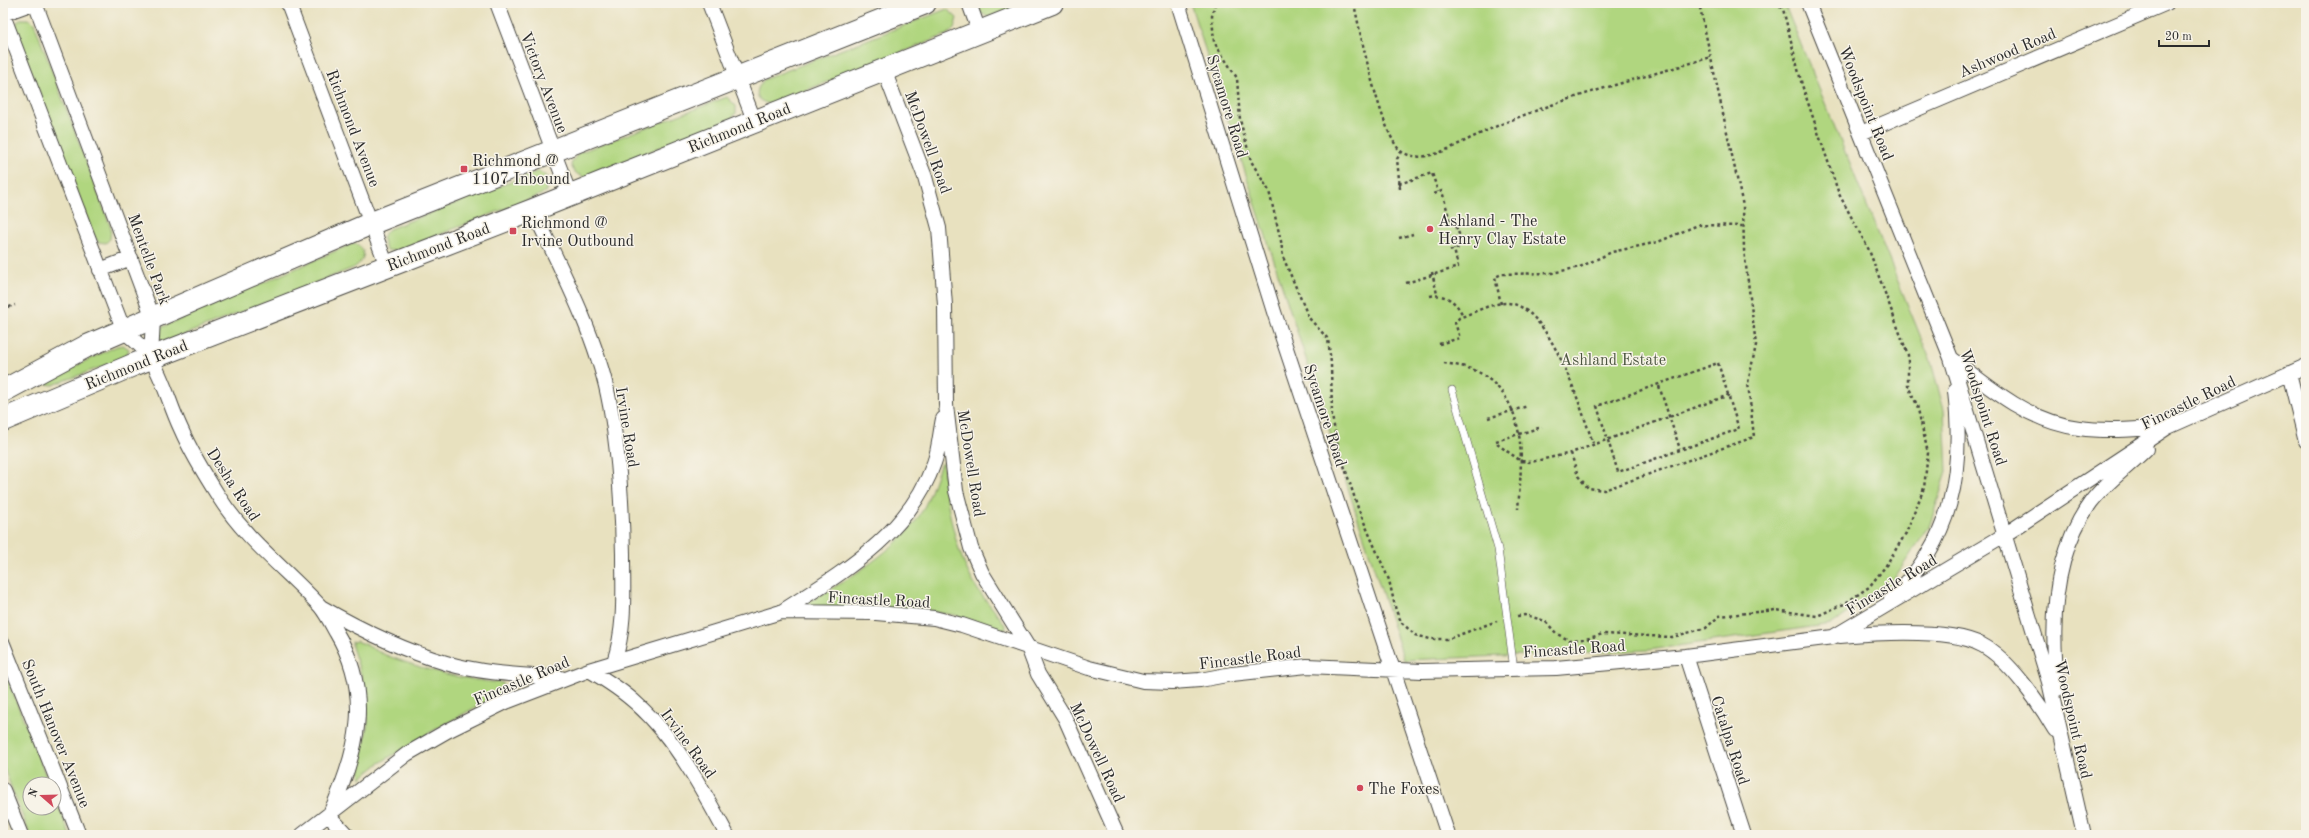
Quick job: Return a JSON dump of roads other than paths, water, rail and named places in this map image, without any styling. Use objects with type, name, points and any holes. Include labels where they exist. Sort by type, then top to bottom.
[{"type":"main road","name":"Richmond Road","points":[[3,391],[85,347],[372,223],[925,3]]},
{"type":"main road","name":"Richmond Road","points":[[3,420],[151,358],[533,210],[754,120],[1052,3]]},
{"type":"street","points":[[34,3],[3,14],[124,331],[151,358]]},
{"type":"street","name":"Mentelle Park","points":[[34,3],[153,318],[151,358]]},
{"type":"street","name":"Richmond Avenue","points":[[288,3],[387,266]]},
{"type":"street","name":"Victory Avenue","points":[[497,3],[570,195]]},
{"type":"street","points":[[709,3],[754,120]]},
{"type":"street","points":[[969,3],[979,31]]},
{"type":"street","name":"Sycamore Road","points":[[1178,3],[1274,312],[1448,835]]},
{"type":"street","name":"Woodspoint Road","points":[[1808,3],[1951,358],[2006,534],[2049,682],[2084,835]]},
{"type":"street","name":"Ashwood Road","points":[[1861,133],[2166,3]]},
{"type":"street","name":"McDowell Road","points":[[884,70],[925,177],[939,228],[945,305],[946,405],[956,491],[970,548],[982,573],[1028,647],[1038,674],[1065,718],[1083,754],[1117,835]]},
{"type":"street","name":"Irvine Road","points":[[533,210],[575,300],[608,394],[617,452],[622,527],[624,619],[621,642],[614,662]]},
{"type":"street","points":[[100,270],[131,258]]},
{"type":"street","name":"Desha Road","points":[[151,358],[181,429],[202,470],[220,499],[246,534],[321,607],[346,648],[357,691],[358,718],[354,747],[346,776],[329,816]]},
{"type":"street","points":[[1951,358],[2010,401],[2051,422],[2078,428],[2103,430],[2168,427]]},
{"type":"street","points":[[1877,612],[1898,592],[1929,553],[1951,500],[1957,475],[1959,442],[1951,358]]},
{"type":"street","name":"Fincastle Road","points":[[781,612],[876,613],[934,618],[962,625],[1090,668],[1143,681],[1200,680],[1232,674],[1307,666],[1393,670],[1514,670],[1686,656],[1834,637],[2006,534],[2168,427],[2306,366]]},
{"type":"street","points":[[2289,373],[2306,441]]},
{"type":"street","name":"Fincastle Road","points":[[302,835],[329,816],[408,754],[447,731],[506,702],[565,678],[781,612],[858,561],[884,539],[907,514],[924,488],[935,462],[946,405]]},
{"type":"street","points":[[2062,742],[2054,634],[2058,576],[2067,549],[2077,524],[2092,501],[2168,427]]},
{"type":"street","name":"Desha Road","points":[[321,607],[389,643],[447,664],[504,673],[565,678]]},
{"type":"street","points":[[1834,637],[1902,633],[1950,636],[1984,646],[2006,665],[2042,707],[2062,742]]},
{"type":"street","name":"South Hanover Avenue","points":[[3,644],[79,835]]},
{"type":"street","name":"Catalpa Road","points":[[1686,656],[1744,835]]},
{"type":"street","name":"Irvine Road","points":[[590,670],[617,687],[638,704],[658,727],[688,767],[727,835]]},
{"type":"street","points":[[3,790],[21,835]]},
{"type":"street","points":[[329,816],[347,835]]},
{"type":"lane","points":[[1452,390],[1498,549],[1514,670]]},
{"type":"place","name":"Richmond @ 1107 Inbound","points":[[464,169]]},
{"type":"place","name":"Ashland - The Henry Clay Estate","points":[[1430,229]]},
{"type":"place","name":"Richmond @ Irvine Outbound","points":[[513,231]]},
{"type":"place","name":"The Foxes","points":[[1360,788]]},
{"type":"park label","name":"Ashland Estate","points":[[1613,359]]}]
